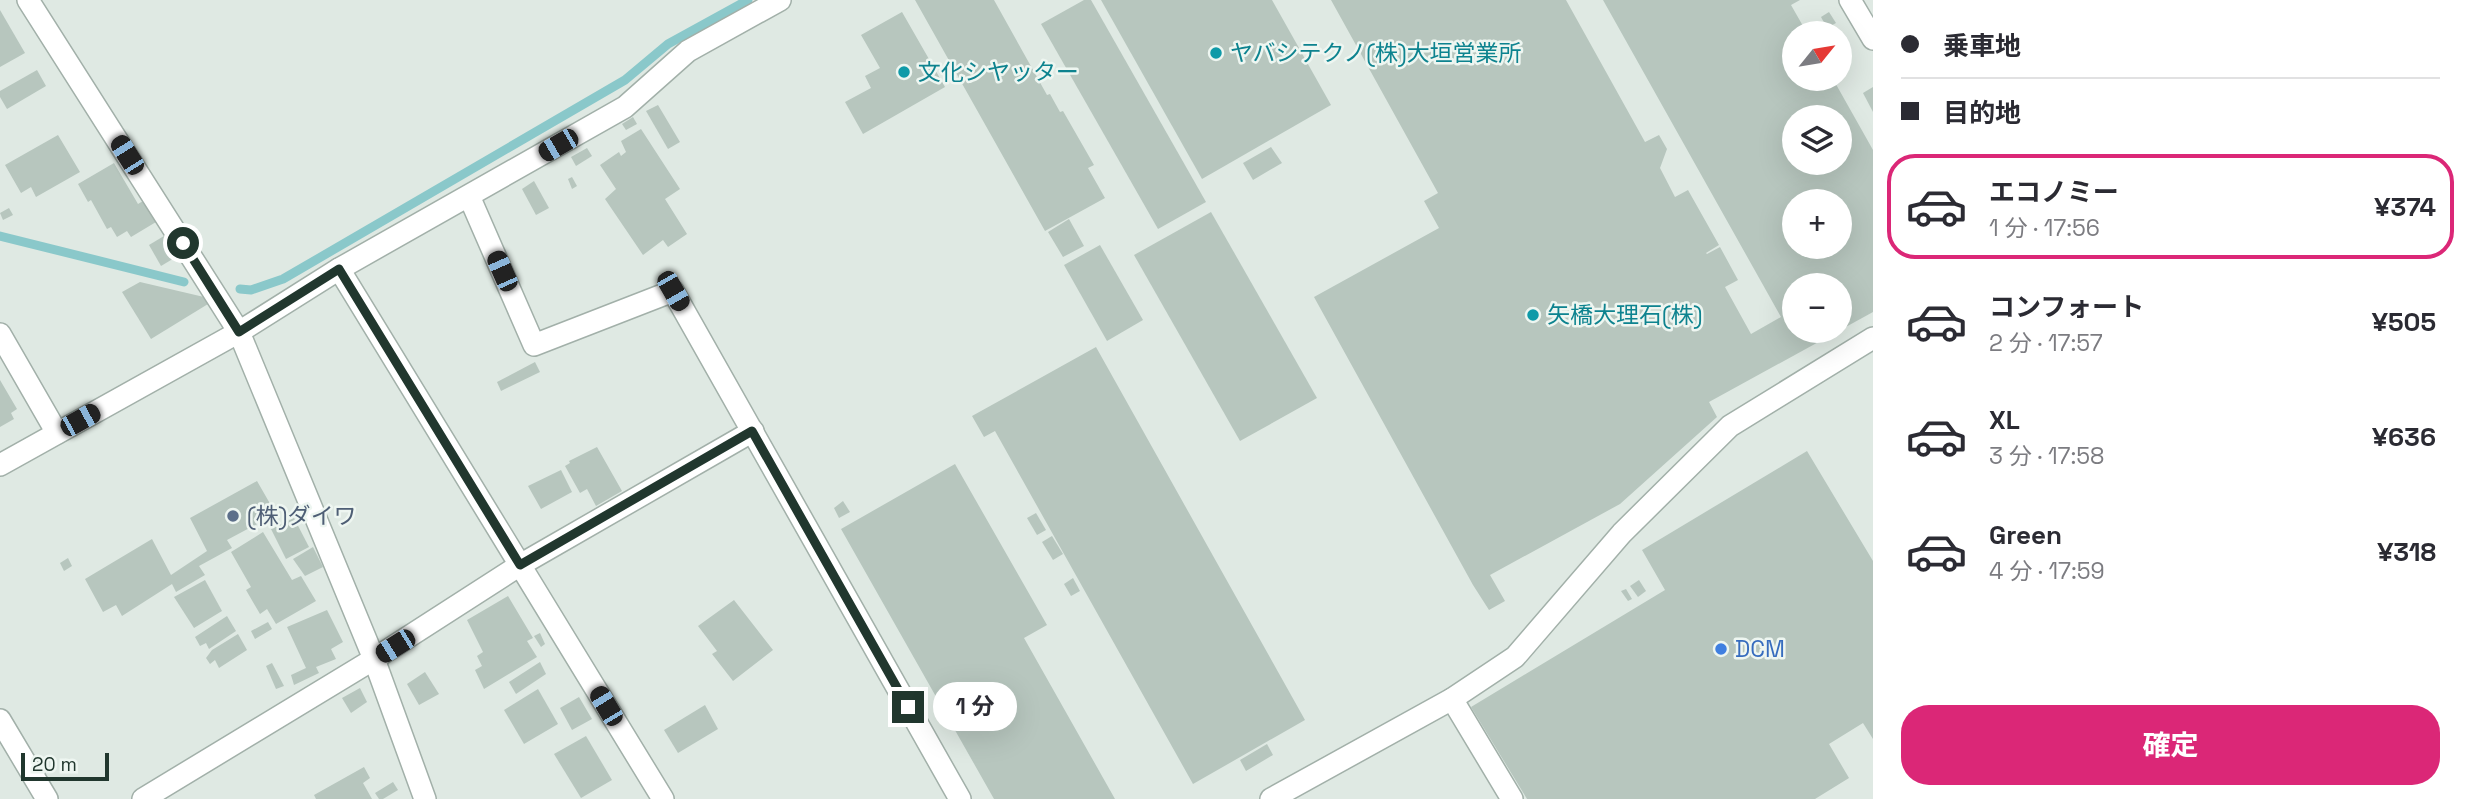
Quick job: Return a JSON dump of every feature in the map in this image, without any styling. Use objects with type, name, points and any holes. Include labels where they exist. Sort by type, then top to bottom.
[{"type":"street","points":[[28,0],[239,332],[374,659],[425,799]]},
{"type":"street","points":[[0,465],[239,332],[339,269],[625,107],[688,51],[780,0]]},
{"type":"street","points":[[1850,0],[1873,39]]},
{"type":"street","points":[[469,196],[534,345],[673,291],[960,799]]},
{"type":"street","points":[[339,269],[663,799]]},
{"type":"street","points":[[0,334],[57,433]]},
{"type":"street","points":[[1271,799],[1452,699],[1516,657],[1622,533],[1730,426],[1873,338]]},
{"type":"street","points":[[143,799],[374,659],[520,565],[752,431]]},
{"type":"street","points":[[1452,699],[1512,799]]},
{"type":"street","points":[[0,720],[47,799]]},
{"type":"building","points":[[915,0],[994,0],[1047,95],[1050,94],[1060,112],[1063,111],[1094,165],[1088,168],[1105,198],[1045,231]]},
{"type":"building","points":[[1084,0],[1091,0],[1206,202],[1158,229],[1041,24]]},
{"type":"building","name":"ヤバシテクノ(株)大垣営業所","points":[[1101,0],[1272,0],[1331,105],[1202,179]]},
{"type":"building","name":"矢橋大理石(株)","points":[[1331,0],[1566,0],[1645,142],[1659,135],[1667,149],[1660,168],[1675,197],[1688,190],[1719,245],[1706,253],[1720,247],[1738,280],[1725,287],[1751,334],[1781,317],[1603,0],[1800,0],[1791,5],[1800,21],[1782,21],[1782,91],[1840,91],[1848,105],[1782,105],[1782,175],[1852,175],[1852,113],[1873,150],[1873,312],[1852,324],[1852,273],[1782,273],[1782,343],[1816,343],[1709,402],[1717,417],[1620,504],[1490,575],[1505,601],[1489,610],[1314,297],[1439,228],[1424,201],[1438,193]]},
{"type":"building","points":[[0,10],[25,53],[0,67]]},
{"type":"building","name":"文化シヤッター","points":[[902,12],[945,87],[863,134],[845,102],[871,88],[865,76],[880,68],[861,35]]},
{"type":"building","points":[[1829,12],[1835,21],[1823,21],[1821,17]]},
{"type":"building","points":[[37,70],[46,86],[7,109],[0,97],[0,91]]},
{"type":"building","points":[[1873,87],[1873,112],[1863,93]]},
{"type":"building","points":[[658,105],[680,142],[668,149],[646,111]]},
{"type":"building","points":[[633,117],[637,124],[626,130],[622,124]]},
{"type":"building","points":[[641,129],[680,189],[665,199],[687,234],[668,247],[663,240],[643,255],[605,199],[616,189],[600,165],[619,152],[621,156],[626,152],[621,141]]},
{"type":"building","points":[[58,135],[80,172],[36,197],[31,187],[21,193],[5,165]]},
{"type":"building","points":[[1271,147],[1282,163],[1253,180],[1243,163]]},
{"type":"building","points":[[587,148],[592,156],[576,166],[571,157]]},
{"type":"building","points":[[114,163],[138,204],[143,201],[156,222],[131,237],[127,231],[117,237],[111,227],[107,229],[91,200],[88,202],[78,184]]},
{"type":"building","points":[[572,177],[577,186],[572,189],[568,179]]},
{"type":"building","points":[[534,181],[549,208],[536,215],[522,189]]},
{"type":"building","points":[[9,208],[13,215],[3,220],[0,213]]},
{"type":"building","points":[[1211,212],[1317,398],[1240,441],[1134,255]]},
{"type":"building","points":[[1069,219],[1084,246],[1063,257],[1048,232]]},
{"type":"building","points":[[164,236],[176,257],[161,266],[149,245]]},
{"type":"building","points":[[1100,245],[1143,320],[1107,341],[1064,265]]},
{"type":"building","points":[[140,282],[204,297],[208,304],[151,339],[122,292]]},
{"type":"building","points":[[1096,347],[1305,720],[1193,784],[995,431],[984,437],[972,416]]},
{"type":"building","points":[[535,362],[540,372],[501,391],[497,382]]},
{"type":"building","points":[[0,380],[17,409],[11,413],[14,419],[0,427]]},
{"type":"building","points":[[597,447],[622,491],[596,506],[587,489],[580,493],[565,466],[569,461]]},
{"type":"building","name":"DCM","points":[[1807,451],[1873,561],[1873,739],[1863,723],[1829,744],[1849,778],[1815,799],[1527,799],[1471,707],[1665,590],[1642,550]]},
{"type":"building","points":[[955,464],[1047,625],[1024,638],[1115,799],[994,799],[841,529]]},
{"type":"building","points":[[561,470],[572,492],[541,509],[528,486]]},
{"type":"building","points":[[257,481],[276,514],[227,540],[232,548],[199,566],[205,575],[176,592],[172,584],[122,616],[116,605],[103,612],[85,579],[152,539],[171,575],[207,551],[190,518]]},
{"type":"building","points":[[843,501],[850,512],[839,518],[834,508]]},
{"type":"building","points":[[1036,513],[1046,530],[1037,535],[1027,518]]},
{"type":"building","points":[[294,518],[309,547],[286,559],[271,529]]},
{"type":"building","points":[[263,532],[292,580],[301,576],[316,601],[276,624],[267,609],[260,614],[246,590],[251,587],[231,552]]},
{"type":"building","points":[[1052,536],[1063,554],[1053,560],[1042,542]]},
{"type":"building","points":[[313,547],[323,567],[305,576],[293,559]]},
{"type":"building","points":[[68,558],[72,566],[64,571],[60,563]]},
{"type":"building","points":[[1073,578],[1080,591],[1071,596],[1064,584]]},
{"type":"building","points":[[205,580],[222,611],[194,628],[174,597]]},
{"type":"building","points":[[1639,580],[1646,591],[1638,597],[1630,586]]},
{"type":"building","points":[[1626,589],[1632,599],[1628,601],[1621,591]]},
{"type":"building","points":[[508,596],[533,638],[527,641],[537,657],[484,689],[475,670],[482,666],[477,656],[483,652],[467,620]]},
{"type":"building","points":[[734,600],[773,650],[733,681],[712,654],[717,651],[698,626]]},
{"type":"building","points":[[327,610],[343,642],[331,649],[336,659],[316,667],[319,673],[294,685],[291,675],[306,668],[287,627]]},
{"type":"building","points":[[227,616],[236,631],[209,649],[206,643],[200,646],[195,637]]},
{"type":"building","points":[[268,622],[272,629],[255,639],[251,631]]},
{"type":"building","points":[[540,633],[545,644],[541,647],[534,636]]},
{"type":"building","points":[[238,634],[247,650],[219,668],[215,660],[210,664],[206,658],[212,650]]},
{"type":"building","points":[[540,662],[546,674],[516,694],[509,682]]},
{"type":"building","points":[[272,663],[284,686],[276,689],[266,666]]},
{"type":"building","points":[[425,672],[439,694],[419,705],[407,684]]},
{"type":"building","points":[[360,688],[367,702],[351,713],[342,698]]},
{"type":"building","points":[[538,689],[558,724],[524,744],[504,710]]},
{"type":"building","points":[[579,697],[592,719],[572,730],[560,708]]},
{"type":"building","points":[[705,705],[718,729],[678,753],[664,730]]},
{"type":"building","points":[[586,736],[612,780],[581,798],[554,754]]},
{"type":"building","points":[[1267,744],[1273,755],[1246,771],[1240,760]]},
{"type":"building","points":[[364,767],[370,778],[363,783],[372,799],[316,799],[314,795]]},
{"type":"building","points":[[393,782],[398,790],[379,799],[375,793]]},
{"type":"waterway","points":[[240,289],[251,290],[283,279],[625,80],[668,44],[748,0]]},
{"type":"waterway","points":[[0,236],[184,282]]},
{"type":"place","name":"ヤバシテクノ(株)大垣営業所","points":[[1216,53]]},
{"type":"place","name":"文化シヤッター","points":[[904,72]]},
{"type":"place","name":"矢橋大理石(株)","points":[[1533,315]]},
{"type":"place","name":"(株)ダイワ","points":[[233,516]]},
{"type":"place","name":"DCM","points":[[1721,649]]},
{"type":"route","points":[[183,243],[239,332],[339,269],[520,565],[752,431],[908,707]]}]
